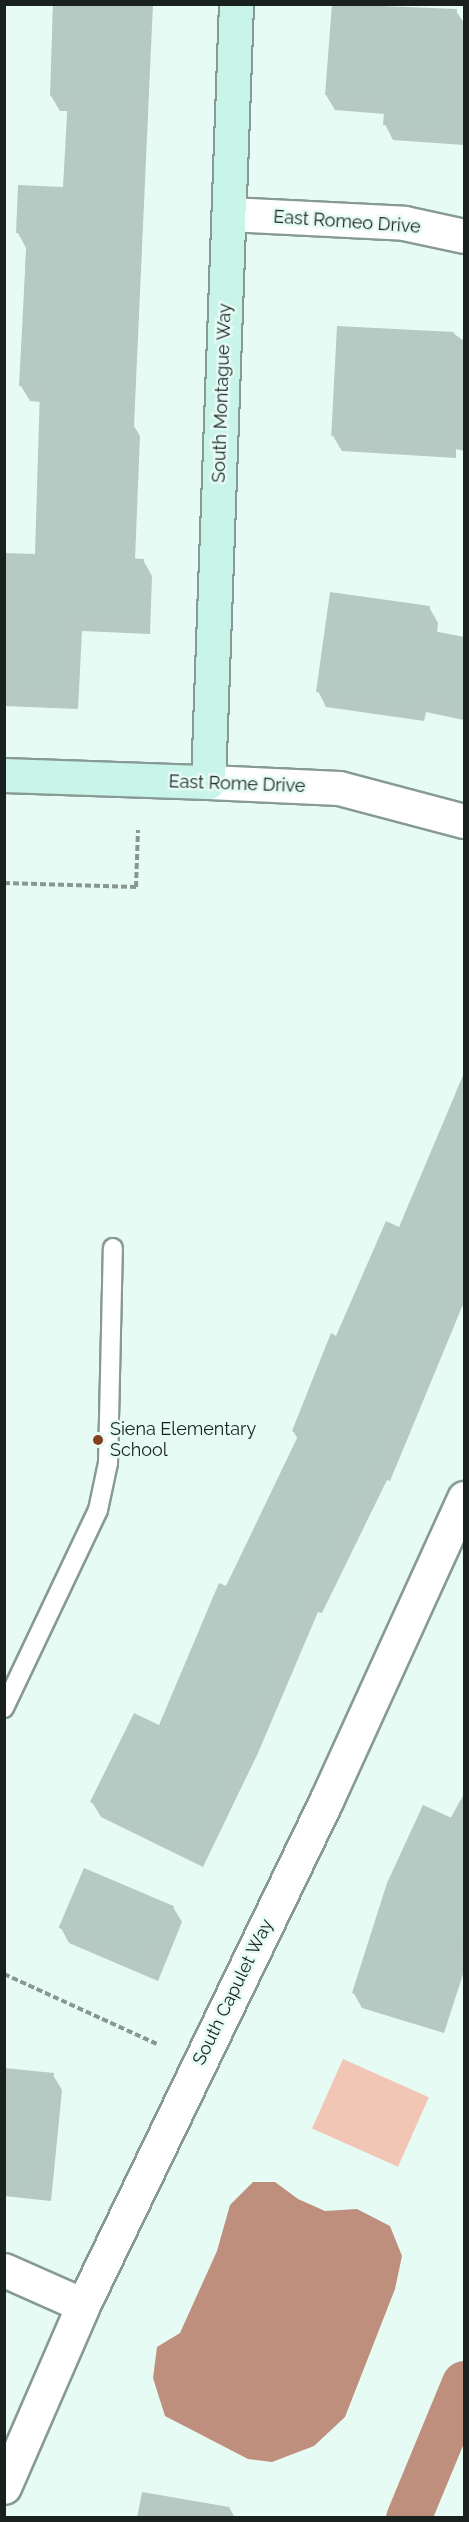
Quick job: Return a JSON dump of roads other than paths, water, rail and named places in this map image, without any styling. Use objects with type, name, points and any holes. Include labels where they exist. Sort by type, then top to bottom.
[{"type":"street","name":"South Montague Way","points":[[208,782],[236,4]]},
{"type":"street","name":"East Romeo Drive","points":[[229,214],[404,223],[465,236]]},
{"type":"street","name":"East Rome Drive","points":[[4,775],[339,788],[465,820]]},
{"type":"street","name":"South Capulet Way","points":[[4,2487],[83,2305],[326,1801],[465,1498]]},
{"type":"street","points":[[4,2270],[83,2305]]},
{"type":"lane","points":[[4,1708],[98,1510],[108,1463],[113,1248]]},
{"type":"waterway","points":[[408,2518],[464,2383]]},
{"type":"place","name":"Siena Elementary School","points":[[98,1440]]}]
